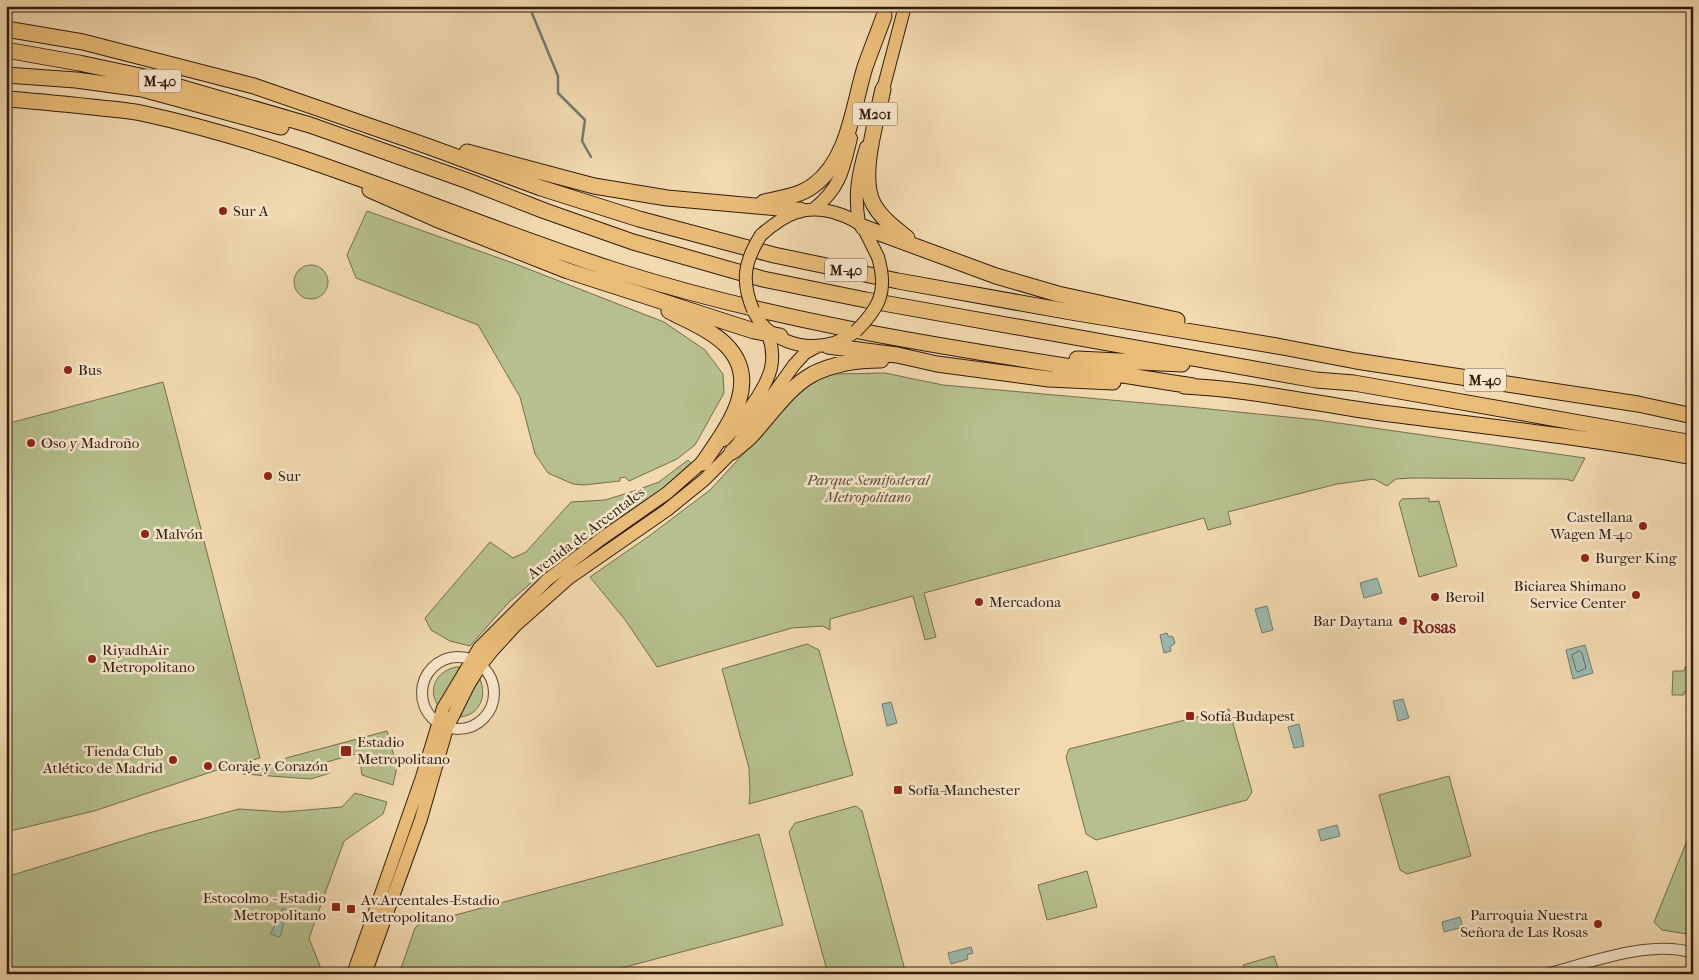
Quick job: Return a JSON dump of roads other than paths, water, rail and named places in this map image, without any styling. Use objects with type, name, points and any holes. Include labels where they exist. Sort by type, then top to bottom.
[{"type":"highway","points":[[746,205],[786,198],[806,191],[827,171],[842,148],[866,66],[885,11]]},
{"type":"highway","name":"M-40","points":[[6,29],[83,42],[254,86],[541,188],[630,216],[774,255],[898,281],[1071,312],[1356,361],[1638,404],[1693,416]]},
{"type":"highway","name":"M-40","points":[[6,50],[145,77],[301,122],[633,242],[763,279],[866,300],[1316,380],[1364,385],[1693,442]]},
{"type":"highway","points":[[6,75],[76,80],[142,89],[305,134],[399,167],[545,211]]},
{"type":"highway","points":[[883,89],[868,161],[868,188],[874,205],[883,218],[916,245]]},
{"type":"highway","points":[[6,99],[138,112],[199,128],[319,164],[548,248],[617,271],[715,299],[851,330],[1193,386],[1291,398],[1374,412],[1639,446],[1693,457]]},
{"type":"highway","points":[[427,146],[470,152],[594,186],[666,198],[807,210]]},
{"type":"highway","points":[[319,164],[386,198],[544,262],[632,292],[767,332]]},
{"type":"highway","points":[[861,225],[996,276],[1058,294],[1206,326],[1277,346]]},
{"type":"highway","points":[[632,292],[705,329],[730,350],[739,365],[742,379],[737,406],[726,430],[703,463]]},
{"type":"highway","points":[[822,346],[897,355],[937,364]]},
{"type":"highway","points":[[1003,356],[1242,367]]},
{"type":"highway","points":[[732,452],[749,438],[792,390],[812,375],[854,361],[901,360],[1049,379],[1193,386]]},
{"type":"main road","name":"M201","points":[[861,225],[856,201],[859,169],[905,6]]},
{"type":"main road","name":"M201","points":[[807,210],[826,199],[840,179],[885,11]]},
{"type":"main road","points":[[807,210],[833,212],[850,217],[861,225],[878,257],[882,272],[883,284],[876,308],[870,317],[848,337],[822,346],[798,344],[767,332],[753,310],[746,294],[746,265],[752,249],[761,235],[778,220],[807,210]]},
{"type":"main road","name":"Avenida de Arcentales","points":[[353,974],[422,777],[443,726],[469,684],[483,644],[547,580],[667,493],[703,463],[740,421],[766,379],[767,354],[764,345],[767,332]]},
{"type":"main road","name":"Avenida de Arcentales","points":[[477,662],[493,650],[516,625],[569,578],[687,494],[732,452],[794,365],[805,353],[822,346]]},
{"type":"main road","name":"Avenida de Arcentales","points":[[365,974],[421,819],[443,726]]},
{"type":"street","points":[[450,657],[465,657],[477,662],[487,670],[493,684],[494,692],[490,710],[479,723],[471,727],[459,729],[443,726],[429,715],[423,702],[422,690],[428,672],[434,665],[450,657]]},
{"type":"street","points":[[1546,974],[1629,952],[1674,949],[1693,953]]},
{"type":"water","points":[[1377,578],[1382,593],[1364,598],[1360,583]]},
{"type":"water","points":[[1267,606],[1273,630],[1262,633],[1255,609]]},
{"type":"water","points":[[1167,633],[1168,636],[1173,637],[1175,643],[1170,647],[1171,651],[1164,653],[1160,635]]},
{"type":"water","points":[[1585,645],[1593,673],[1573,679],[1566,650]]},
{"type":"water","points":[[1403,699],[1409,718],[1398,721],[1393,701]]},
{"type":"water","points":[[891,702],[897,723],[887,726],[882,704]]},
{"type":"water","points":[[1299,724],[1304,746],[1294,748],[1288,727]]},
{"type":"water","points":[[1337,825],[1340,836],[1321,841],[1318,830]]},
{"type":"water","points":[[283,908],[286,910],[279,937],[271,933]]},
{"type":"water","points":[[1460,917],[1463,927],[1444,932],[1442,922]]},
{"type":"water","points":[[971,947],[973,953],[967,955],[968,959],[951,964],[948,953]]},
{"type":"waterway","points":[[529,6],[558,76],[558,93],[585,120],[582,141],[591,157]]},
{"type":"place","name":"Sur A","points":[[223,211]]},
{"type":"place","name":"Bus","points":[[68,370]]},
{"type":"place","name":"Oso y Madroño","points":[[31,443]]},
{"type":"place","name":"Sur","points":[[268,476]]},
{"type":"place","name":"Castellana Wagen M-40","points":[[1643,526]]},
{"type":"place","name":"Malvón","points":[[145,534]]},
{"type":"place","name":"Burger King","points":[[1585,558]]},
{"type":"place","name":"Biciarea Shimano Service Center","points":[[1636,595]]},
{"type":"place","name":"Beroil","points":[[1435,597]]},
{"type":"place","name":"Mercadona","points":[[979,602]]},
{"type":"place","name":"Bar Daytana","points":[[1403,621]]},
{"type":"place","name":"RiyadhAir Metropolitano","points":[[92,659]]},
{"type":"place","name":"Sofía-Budapest","points":[[1190,716]]},
{"type":"place","name":"Estadio Metropolitano","points":[[346,751]]},
{"type":"place","name":"Tienda Club Atlético de Madrid","points":[[173,760]]},
{"type":"place","name":"Coraje y Corazón","points":[[208,766]]},
{"type":"place","name":"Sofía-Manchester","points":[[898,790]]},
{"type":"place","name":"Estocolmo - Estadio Metropolitano","points":[[336,907]]},
{"type":"place","name":"Av.Arcentales-Estadio Metropolitano","points":[[351,909]]},
{"type":"place","name":"Parroquia Nuestra Señora de Las Rosas","points":[[1598,924]]},
{"type":"district","name":"Rosas","points":[[1434,627]]},
{"type":"park label","name":"Parque Semifosteral Metropolitano","points":[[868,488]]}]
